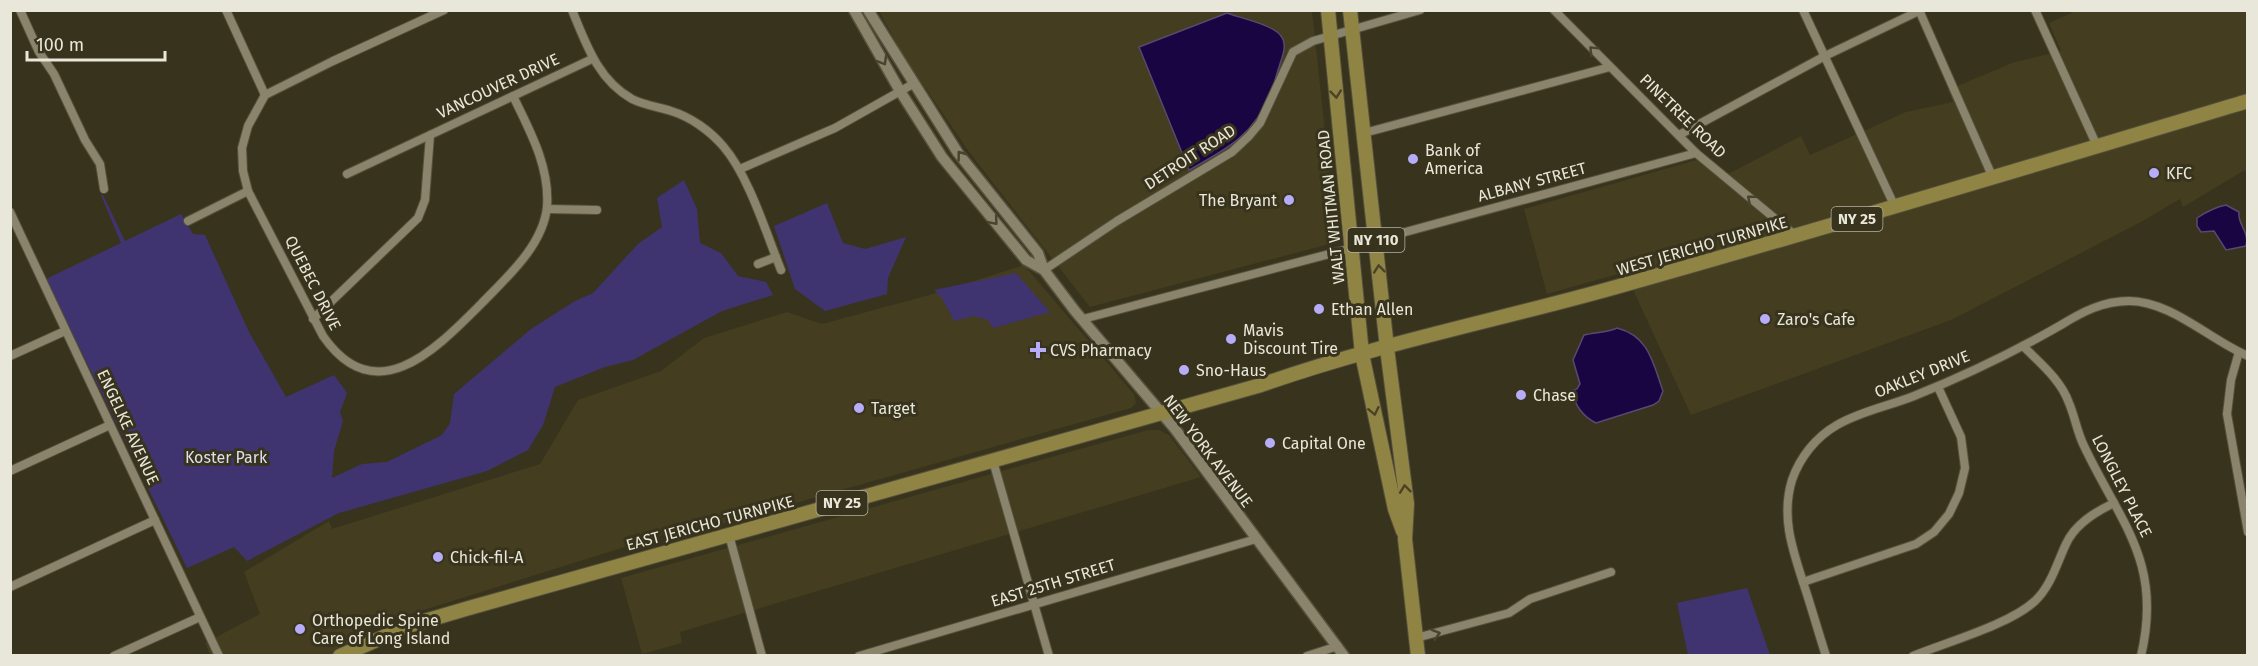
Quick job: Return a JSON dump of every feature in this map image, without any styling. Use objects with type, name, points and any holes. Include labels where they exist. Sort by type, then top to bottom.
[{"type":"main road","name":"WALT WHITMAN ROAD","points":[[1328,10],[1362,354],[1395,509],[1405,538]]},
{"type":"main road","name":"WALT WHITMAN ROAD","points":[[1350,10],[1387,348],[1407,504],[1405,538],[1418,656]]},
{"type":"main road","name":"WEST JERICHO TURNPIKE","points":[[1162,413],[1362,354],[1796,236],[2247,101]]},
{"type":"main road","name":"EAST JERICHO TURNPIKE","points":[[340,656],[411,625],[1162,413]]},
{"type":"street","points":[[20,10],[39,52],[54,74],[85,140],[100,164],[104,189]]},
{"type":"street","points":[[226,10],[265,95],[444,10]]},
{"type":"street","points":[[572,10],[592,59],[618,89],[633,100],[672,111],[692,120],[723,146],[740,169],[781,270]]},
{"type":"street","name":"NEW YORK AVENUE","points":[[854,10],[900,91],[942,157],[1026,260],[1044,270]]},
{"type":"street","name":"NEW YORK AVENUE","points":[[868,10],[958,153],[1038,253],[1044,270],[1162,413],[1341,651]]},
{"type":"street","name":"DETROIT ROAD","points":[[1044,270],[1117,221],[1232,152],[1260,123],[1293,52],[1306,44],[1330,36],[1420,10]]},
{"type":"street","name":"PINETREE ROAD","points":[[1554,10],[1696,153],[1796,236]]},
{"type":"street","points":[[1803,10],[1895,207]]},
{"type":"street","points":[[2035,10],[2097,146]]},
{"type":"street","points":[[1679,135],[1825,56],[1920,11],[1994,178]]},
{"type":"street","name":"VANCOUVER DRIVE","points":[[313,319],[418,218],[425,200],[430,135],[592,59]]},
{"type":"street","points":[[1364,133],[1610,67]]},
{"type":"street","points":[[740,169],[835,128],[913,84]]},
{"type":"street","name":"QUEBEC DRIVE","points":[[265,95],[248,126],[242,148],[243,171],[248,191],[313,319],[333,351],[345,361],[363,370],[383,371],[402,368],[419,360],[460,325],[513,272],[539,233],[547,209],[546,176],[539,154],[513,96]]},
{"type":"street","points":[[347,174],[430,135]]},
{"type":"street","name":"ALBANY STREET","points":[[1376,240],[1696,153]]},
{"type":"street","points":[[188,221],[248,191]]},
{"type":"street","points":[[547,209],[597,210]]},
{"type":"street","name":"ENGELKE AVENUE","points":[[10,212],[219,656]]},
{"type":"street","points":[[10,238],[21,233]]},
{"type":"street","points":[[1083,319],[1352,248]]},
{"type":"street","points":[[758,264],[776,257]]},
{"type":"street","name":"OAKLEY DRIVE","points":[[1826,656],[1787,528],[1787,502],[1792,480],[1809,449],[1822,435],[1838,424],[1861,414],[1938,387],[2023,346],[2086,310],[2107,303],[2130,301],[2151,305],[2198,327],[2243,354]]},
{"type":"street","points":[[10,357],[65,331]]},
{"type":"street","name":"LONGLEY PLACE","points":[[2023,346],[2058,382],[2069,401],[2083,444],[2132,536],[2145,575],[2148,598],[2147,622],[2141,656]]},
{"type":"street","points":[[2243,354],[2230,380],[2227,414],[2247,532]]},
{"type":"street","points":[[1803,582],[1916,544],[1934,532],[1950,514],[1959,493],[1965,468],[1961,437],[1938,387]]},
{"type":"street","points":[[10,471],[110,425]]},
{"type":"street","points":[[993,461],[1049,656]]},
{"type":"street","points":[[1913,656],[2011,618],[2036,600],[2056,570],[2066,542],[2080,524],[2097,511],[2114,503]]},
{"type":"street","points":[[10,587],[155,520]]},
{"type":"street","points":[[729,535],[762,656]]},
{"type":"street","name":"EAST 25TH STREET","points":[[859,656],[1256,538]]},
{"type":"street","points":[[1416,638],[1509,613],[1530,599],[1611,572]]},
{"type":"street","points":[[114,656],[200,617]]},
{"type":"street","points":[[1307,656],[1341,651]]},
{"type":"shaded area","points":[[879,11],[1312,11],[1337,242],[1090,307],[969,152],[903,55]]},
{"type":"shaded area","points":[[2076,11],[2247,11],[2247,177],[2245,170],[2183,207],[2180,199],[2141,222],[1951,320],[1691,415],[1635,294],[1629,271],[1547,294],[1524,209],[1707,157],[1728,174],[1801,136],[1810,155],[1906,112],[1953,102],[1948,90],[2012,63],[2061,51],[2049,23]]},
{"type":"shaded area","points":[[1227,13],[1264,25],[1277,32],[1284,43],[1283,55],[1271,93],[1256,120],[1238,140],[1189,170],[1139,47]]},
{"type":"shaded area","points":[[2226,205],[2239,212],[2246,236],[2246,246],[2226,250],[2214,231],[2201,232],[2197,226],[2197,218]]},
{"type":"shaded area","points":[[1024,265],[1134,394],[1136,403],[1131,408],[711,527],[663,535],[369,627],[377,649],[366,655],[210,655],[205,643],[260,614],[244,572],[329,521],[332,529],[540,464],[578,400],[661,371],[704,338],[787,312],[822,324],[933,294]]},
{"type":"shaded area","points":[[1617,328],[1628,332],[1643,344],[1663,391],[1659,401],[1653,405],[1596,423],[1583,414],[1571,391],[1577,389],[1580,384],[1573,360],[1584,335]]},
{"type":"shaded area","points":[[1148,430],[1159,430],[1169,435],[1201,477],[680,632],[682,643],[642,654],[621,578]]},
{"type":"green space","name":"Koster Park","points":[[684,180],[697,209],[700,243],[721,253],[738,276],[766,282],[773,295],[722,311],[633,360],[605,367],[555,387],[543,425],[528,450],[487,471],[339,513],[247,561],[234,547],[187,568],[46,279],[121,243],[101,195],[125,241],[181,214],[193,234],[205,235],[249,332],[286,397],[334,375],[347,393],[340,412],[343,421],[334,451],[332,478],[362,464],[387,462],[442,435],[450,423],[454,394],[531,329],[575,301],[593,293],[638,244],[662,227],[657,198]]},
{"type":"green space","points":[[827,203],[843,243],[865,249],[906,237],[888,278],[887,294],[825,311],[795,289],[774,226]]},
{"type":"green space","points":[[1016,273],[1050,312],[993,328],[988,320],[974,316],[954,321],[942,298],[934,290]]},
{"type":"green space","points":[[1747,588],[1770,655],[1688,655],[1677,603]]},
{"type":"place","name":"Bank of America","points":[[1413,159]]},
{"type":"place","name":"KFC","points":[[2154,173]]},
{"type":"place","name":"The Bryant","points":[[1289,200]]},
{"type":"place","name":"Ethan Allen","points":[[1319,309]]},
{"type":"place","name":"Zaro's Cafe","points":[[1765,319]]},
{"type":"place","name":"Mavis Discount Tire","points":[[1231,339]]},
{"type":"place","name":"CVS Pharmacy","points":[[1038,350]]},
{"type":"place","name":"Sno-Haus","points":[[1184,370]]},
{"type":"place","name":"Chase","points":[[1521,395]]},
{"type":"place","name":"Target","points":[[859,408]]},
{"type":"place","name":"Capital One","points":[[1270,443]]},
{"type":"place","name":"Chick-fil-A","points":[[438,557]]},
{"type":"place","name":"Orthopedic Spine Care of Long Island","points":[[300,629]]}]
